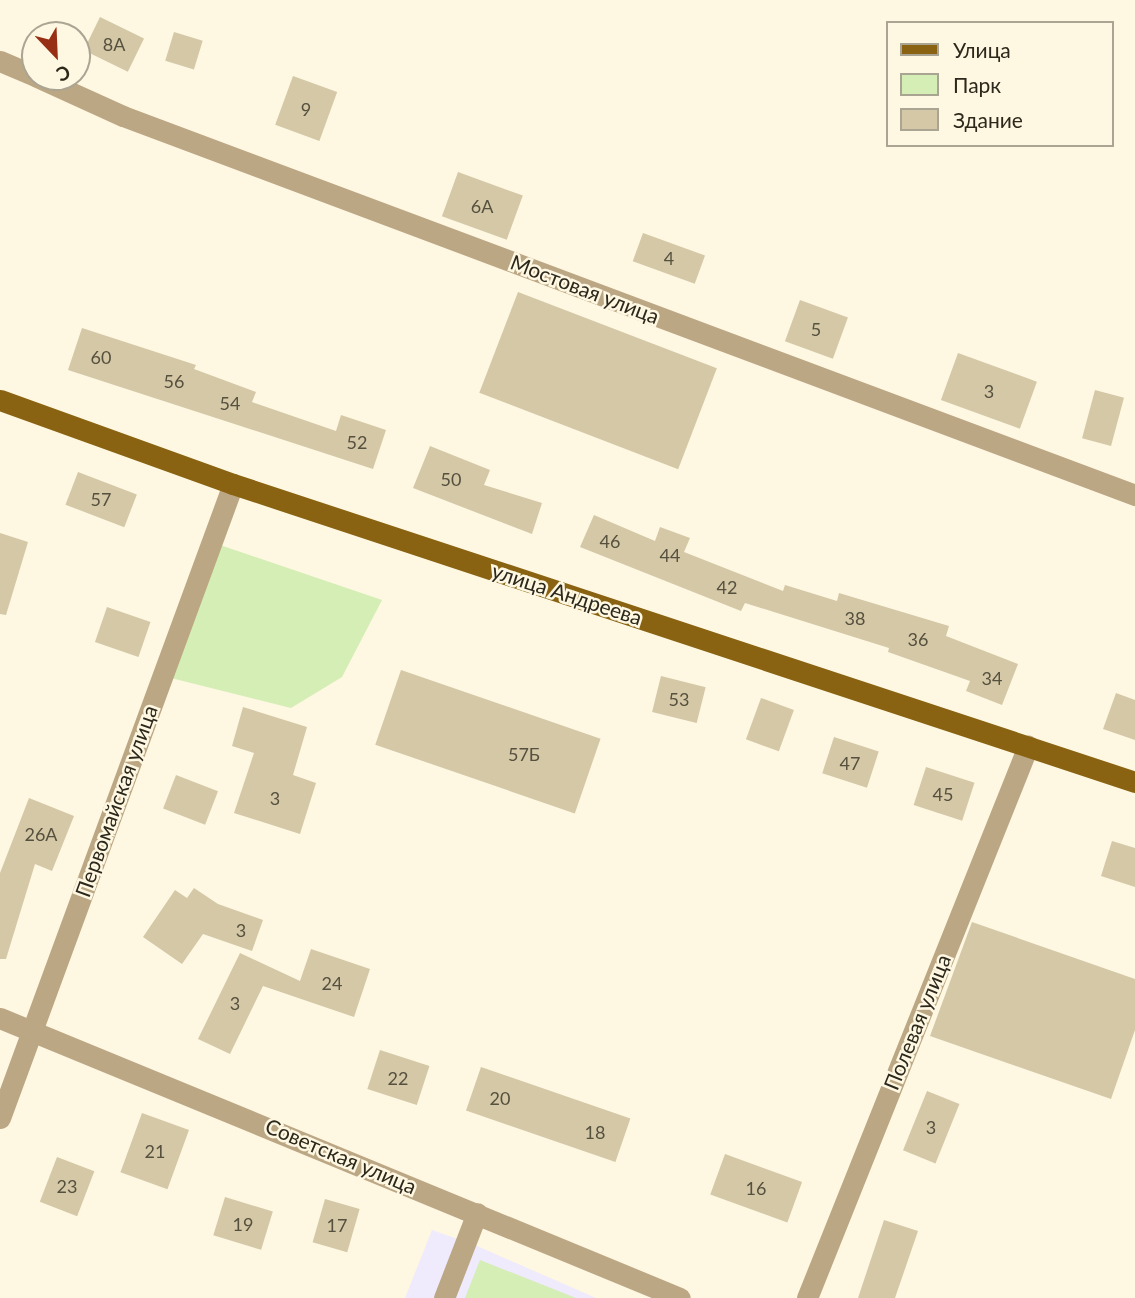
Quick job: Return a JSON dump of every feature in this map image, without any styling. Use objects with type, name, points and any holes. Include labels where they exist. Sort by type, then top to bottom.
[{"type":"main road","name":"улица Андреева","points":[[0,400],[233,484],[1135,782]]},
{"type":"street","name":"Мостовая улица","points":[[0,61],[21,70]]},
{"type":"street","name":"Мостовая улица","points":[[68,91],[136,121],[1135,495]]},
{"type":"street","name":"Первомайская улица","points":[[0,1118],[233,484]]},
{"type":"street","name":"Полевая улица","points":[[807,1298],[1028,747]]},
{"type":"street","name":"Советская улица","points":[[0,1018],[32,1027],[680,1298]]},
{"type":"street","points":[[444,1298],[477,1213]]},
{"type":"shaded area","points":[[432,1230],[477,1246],[596,1298],[405,1298]]},
{"type":"green space","points":[[220,545],[382,600],[342,677],[291,708],[171,678]]},
{"type":"green space","points":[[480,1260],[576,1298],[465,1298]]},
{"type":"building","points":[[100,17],[144,38],[128,72],[91,54],[91,35]]},
{"type":"building","points":[[174,32],[203,41],[194,69],[165,61]]},
{"type":"building","points":[[293,76],[337,92],[319,141],[275,125]]},
{"type":"building","points":[[458,172],[523,196],[507,240],[442,216]]},
{"type":"building","points":[[643,233],[705,256],[695,284],[633,261]]},
{"type":"building","points":[[518,292],[717,368],[678,469],[479,393]]},
{"type":"building","points":[[800,300],[848,317],[833,359],[785,341]]},
{"type":"building","points":[[82,328],[196,365],[194,369],[256,392],[252,402],[336,431],[341,415],[386,430],[373,469],[68,370]]},
{"type":"building","points":[[958,353],[1037,382],[1020,429],[941,400]]},
{"type":"building","points":[[1095,390],[1124,398],[1111,446],[1082,438]]},
{"type":"building","points":[[430,446],[490,470],[484,485],[542,503],[532,534],[413,488]]},
{"type":"building","points":[[78,472],[137,495],[124,527],[65,505]]},
{"type":"building","points":[[594,515],[655,541],[660,527],[690,538],[684,552],[783,591],[785,585],[837,601],[839,593],[949,626],[946,636],[1018,664],[1002,705],[966,691],[970,681],[888,652],[889,648],[745,603],[741,611],[580,547]]},
{"type":"building","points":[[0,533],[28,542],[6,615],[0,614]]},
{"type":"building","points":[[107,607],[150,622],[138,657],[95,642]]},
{"type":"building","points":[[401,670],[601,739],[575,813],[375,745]]},
{"type":"building","points":[[661,676],[706,687],[697,723],[652,712]]},
{"type":"building","points":[[1116,693],[1135,700],[1135,740],[1103,729]]},
{"type":"building","points":[[761,698],[794,710],[779,751],[746,739]]},
{"type":"building","points":[[243,707],[307,727],[293,775],[316,783],[300,834],[234,813],[254,753],[232,746]]},
{"type":"building","points":[[834,737],[879,752],[867,788],[822,773]]},
{"type":"building","points":[[926,767],[975,783],[962,821],[914,805]]},
{"type":"building","points":[[176,775],[218,791],[205,825],[163,809]]},
{"type":"building","points":[[29,798],[74,816],[52,871],[35,864],[6,959],[0,959],[0,873]]},
{"type":"building","points":[[1112,841],[1135,848],[1135,887],[1101,876]]},
{"type":"building","points":[[194,888],[218,904],[263,920],[252,951],[203,934],[182,964],[143,937],[175,890],[187,898]]},
{"type":"building","points":[[972,922],[1135,979],[1135,1030],[1111,1099],[930,1036]]},
{"type":"building","points":[[311,949],[370,969],[354,1017],[263,986],[230,1054],[198,1039],[240,953],[300,981]]},
{"type":"building","points":[[380,1050],[429,1066],[417,1105],[367,1089]]},
{"type":"building","points":[[481,1067],[630,1118],[615,1162],[466,1110]]},
{"type":"building","points":[[927,1091],[959,1104],[935,1163],[903,1150]]},
{"type":"building","points":[[142,1113],[189,1130],[167,1189],[120,1172]]},
{"type":"building","points":[[725,1154],[802,1182],[787,1222],[710,1194]]},
{"type":"building","points":[[57,1157],[94,1171],[77,1216],[40,1202]]},
{"type":"building","points":[[225,1197],[273,1212],[261,1250],[213,1235]]},
{"type":"building","points":[[325,1199],[360,1209],[347,1252],[313,1242]]},
{"type":"building","points":[[884,1220],[918,1231],[895,1298],[858,1298]]}]
